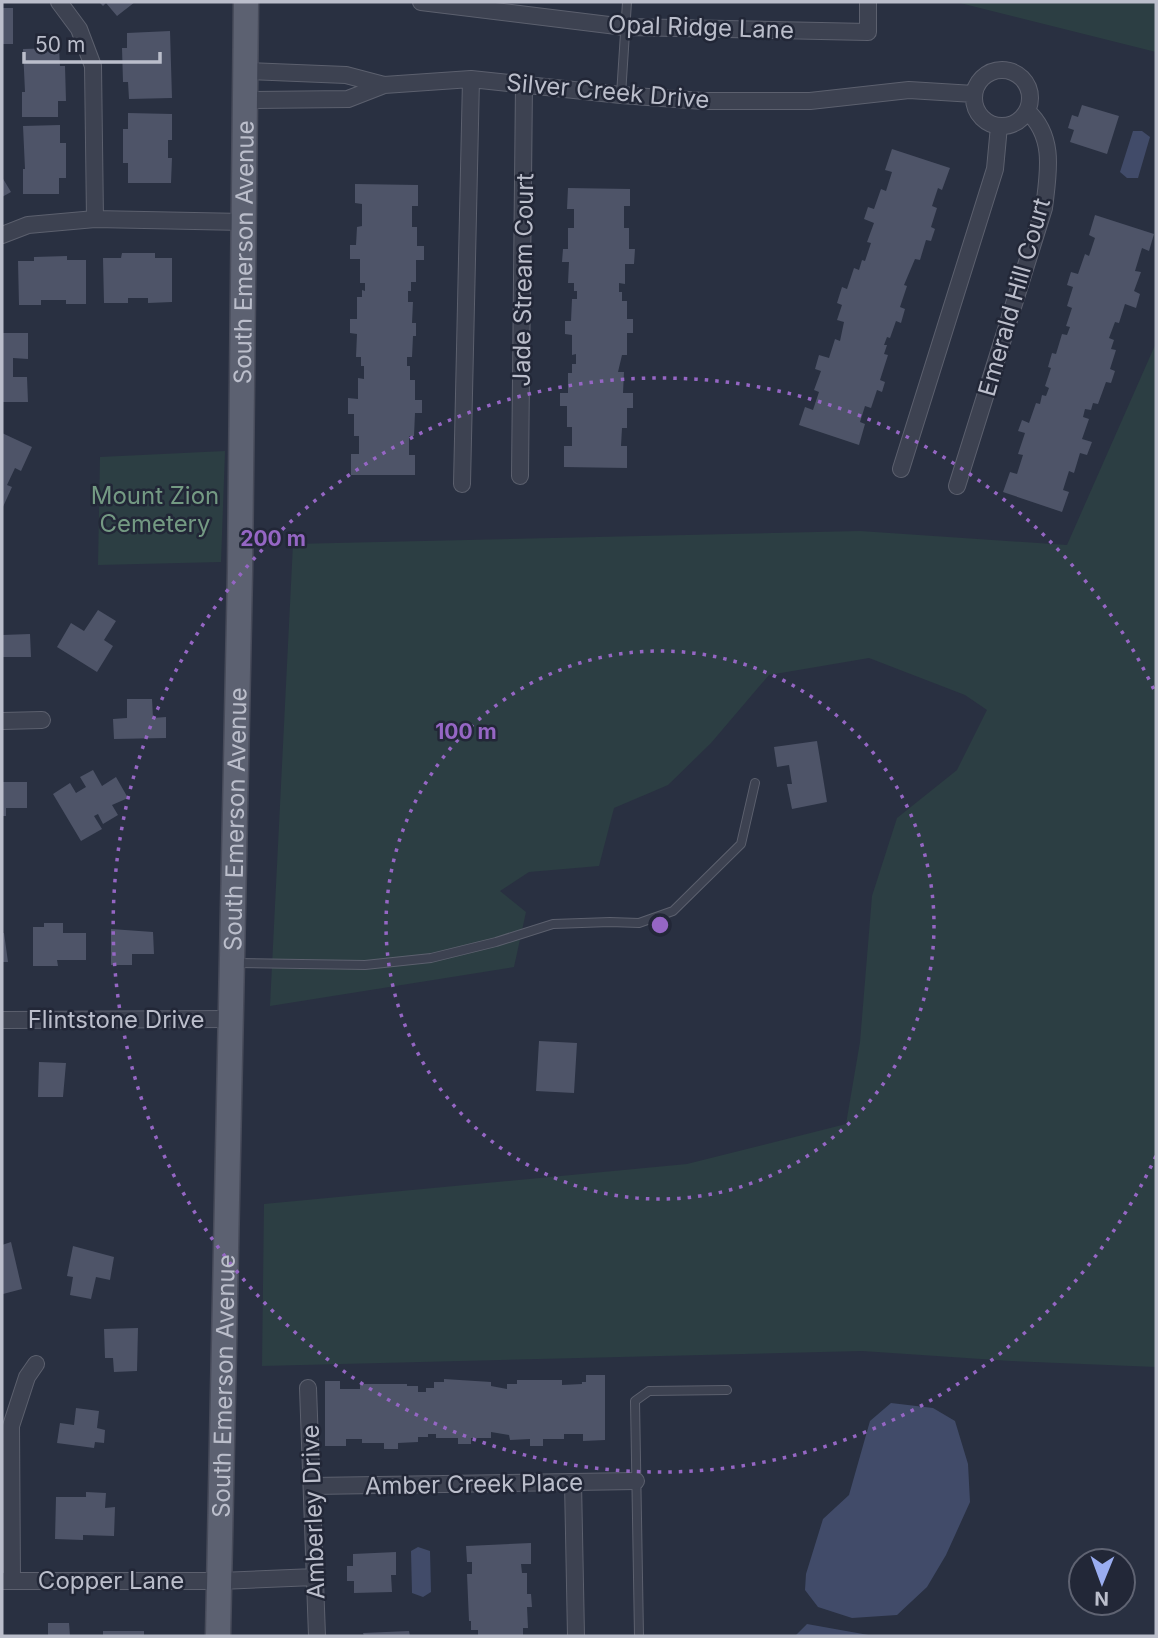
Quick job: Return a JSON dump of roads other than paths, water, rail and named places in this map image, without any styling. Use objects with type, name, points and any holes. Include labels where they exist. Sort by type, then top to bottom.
[{"type":"main road","name":"South Emerson Avenue","points":[[218,1636],[232,962],[246,2]]},
{"type":"street","points":[[59,2],[79,29],[93,66],[95,219]]},
{"type":"street","name":"Opal Ridge Lane","points":[[421,2],[625,27],[868,32],[868,2]]},
{"type":"street","points":[[998,70],[1016,73],[1028,86],[1030,94],[1027,111],[1016,123],[999,126],[990,124],[977,112],[974,94],[982,78],[989,72],[998,70]]},
{"type":"street","points":[[245,71],[346,75],[384,85]]},
{"type":"street","points":[[462,484],[471,79]]},
{"type":"street","name":"Silver Creek Drive","points":[[245,100],[348,99],[384,85],[471,79],[621,95],[703,100],[810,101],[909,90],[974,94]]},
{"type":"street","name":"Jade Stream Court","points":[[520,476],[524,84]]},
{"type":"street","name":"Emerald Hill Court","points":[[957,486],[1044,208],[1050,161],[1044,135],[1036,119],[1027,111]]},
{"type":"street","points":[[901,469],[995,169],[999,126]]},
{"type":"street","points":[[2,235],[28,225],[95,219],[244,222]]},
{"type":"street","points":[[2,721],[42,720]]},
{"type":"street","name":"Flintstone Drive","points":[[2,1020],[231,1019]]},
{"type":"street","points":[[7,1581],[11,1426],[27,1377],[36,1364]]},
{"type":"street","name":"Amberley Drive","points":[[308,1388],[317,1636]]},
{"type":"street","name":"Amber Creek Place","points":[[312,1486],[636,1481]]},
{"type":"street","points":[[573,1482],[576,1636]]},
{"type":"street","name":"Copper Lane","points":[[7,1581],[219,1581],[315,1577]]},
{"type":"lane","points":[[621,95],[627,2]]},
{"type":"lane","points":[[232,962],[365,965],[431,958],[553,924],[639,923],[673,911],[741,844],[755,783]]},
{"type":"lane","points":[[639,1636],[635,1401],[649,1391],[727,1390]]},
{"type":"water","points":[[1133,131],[1142,131],[1150,137],[1138,178],[1127,178],[1120,172]]},
{"type":"water","points":[[891,1403],[933,1408],[955,1421],[968,1464],[970,1502],[946,1555],[927,1587],[897,1615],[852,1618],[818,1607],[805,1590],[806,1574],[823,1519],[849,1495],[870,1421]]},
{"type":"water","points":[[418,1547],[430,1551],[431,1592],[423,1597],[412,1593],[411,1551]]},
{"type":"water","points":[[807,1624],[874,1636],[795,1636]]},
{"type":"park label","name":"Mount Zion Cemetery","points":[[155,509]]}]
